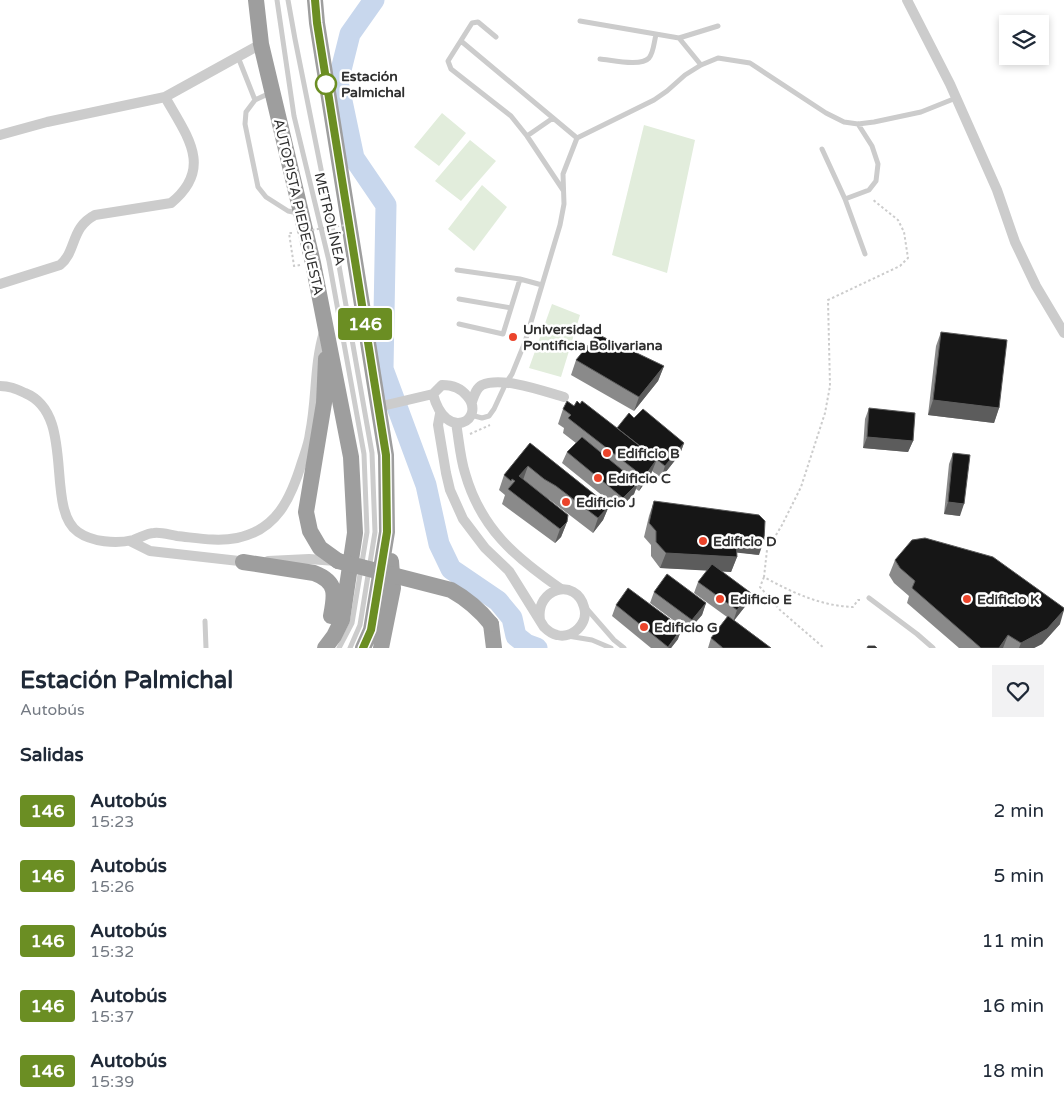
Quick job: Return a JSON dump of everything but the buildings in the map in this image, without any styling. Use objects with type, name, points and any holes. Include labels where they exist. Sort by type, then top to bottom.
[{"type":"highway","name":"AUTOPISTA PIEDECUESTA","points":[[256,0],[261,44],[326,326],[351,457],[355,527],[342,620],[325,648]]},
{"type":"highway","points":[[315,0],[317,23],[385,405],[387,532],[393,588],[381,648]]},
{"type":"highway","points":[[326,326],[324,403],[306,512],[310,531],[320,548],[338,561],[451,590],[464,597],[479,609],[491,624],[494,648]]},
{"type":"highway","points":[[363,648],[371,630],[387,532]]},
{"type":"highway","points":[[243,562],[314,573],[328,581],[333,589],[334,598],[325,648]]},
{"type":"street","points":[[907,0],[956,98],[997,190],[1015,242],[1036,286],[1064,333]]},
{"type":"street","points":[[0,135],[47,122],[166,97],[261,44]]},
{"type":"street","points":[[0,284],[60,265],[66,260],[79,228],[86,220],[95,215],[171,203],[179,196],[192,177],[195,162],[192,148],[166,97]]},
{"type":"street","points":[[0,386],[9,386],[29,394],[41,404],[51,419],[58,451],[64,509],[70,523],[77,532],[108,542],[130,540],[154,533],[212,540],[238,538],[262,529],[276,517],[288,500],[310,434],[318,351],[326,326]]},
{"type":"street","points":[[440,414],[447,420],[456,423],[463,422],[471,415],[473,411],[472,402],[477,389],[483,385],[515,383],[564,397]]},
{"type":"street","points":[[385,405],[433,394],[442,385],[458,388],[472,402]]},
{"type":"street","points":[[433,394],[440,414],[438,425],[450,490],[463,519],[485,548],[509,571],[544,627],[550,632],[565,636],[577,630],[582,625],[584,619],[584,606],[575,594],[561,589],[530,567],[498,538],[481,514],[474,500],[465,472],[456,423]]},
{"type":"street","points":[[130,540],[150,552],[243,562],[283,559],[338,561]]},
{"type":"street","points":[[540,620],[541,603],[553,591],[561,589]]},
{"type":"street","points":[[491,624],[500,640],[502,648]]},
{"type":"lane","name":"METROLÍNEA","points":[[277,0],[294,116],[329,262],[364,454],[367,532],[352,624],[339,648]]},
{"type":"lane","name":"METROLÍNEA","points":[[288,0],[331,217],[372,454],[375,532],[360,625],[350,648]]},
{"type":"lane","points":[[580,21],[679,38],[718,26]]},
{"type":"lane","points":[[496,37],[478,22],[472,23],[448,61],[451,69],[511,116],[564,190]]},
{"type":"lane","points":[[600,59],[640,63],[651,55],[656,35]]},
{"type":"lane","points":[[679,38],[701,65]]},
{"type":"lane","points":[[461,41],[577,138]]},
{"type":"lane","points":[[238,57],[255,100]]},
{"type":"lane","points":[[471,415],[482,418],[489,416],[512,374],[525,342],[560,225],[564,204],[562,174],[577,138],[654,100],[685,75],[701,65],[718,58],[750,63],[826,113],[844,122],[858,124],[874,122],[921,112],[956,98]]},
{"type":"lane","points":[[272,92],[255,100],[246,112],[245,124],[258,186],[266,197],[288,211],[301,214]]},
{"type":"lane","points":[[527,136],[553,118]]},
{"type":"lane","points":[[845,200],[869,190],[876,181],[878,164],[872,146],[858,124]]},
{"type":"lane","points":[[822,149],[845,200],[865,254]]},
{"type":"lane","points":[[457,270],[520,279],[542,286]]},
{"type":"lane","points":[[459,324],[503,334],[520,279]]},
{"type":"lane","points":[[460,299],[512,308]]},
{"type":"lane","points":[[869,598],[918,634],[933,648]]},
{"type":"lane","points":[[584,606],[614,640],[624,648]]},
{"type":"lane","points":[[205,621],[206,648]]},
{"type":"lane","points":[[565,636],[592,640],[611,648]]},
{"type":"path","points":[[824,648],[780,610],[760,587],[764,577],[767,550],[801,487],[825,413],[830,386],[828,300],[900,266],[908,258],[904,232],[898,220],[865,192]]},
{"type":"path","points":[[297,232],[353,224]]},
{"type":"path","points":[[764,577],[791,592],[832,604],[853,606],[858,600],[875,602]]},
{"type":"green space","points":[[442,113],[466,133],[439,166],[414,147]]},
{"type":"green space","points":[[644,125],[695,140],[667,273],[612,255]]},
{"type":"green space","points":[[470,140],[496,161],[461,201],[435,181]]},
{"type":"green space","points":[[482,185],[507,207],[474,251],[448,229]]},
{"type":"green space","points":[[552,304],[580,315],[561,377],[529,368]]},
{"type":"waterway","points":[[374,0],[350,34],[338,82],[354,158],[386,205],[383,369],[426,485],[439,544],[451,569],[498,601],[512,618],[516,636],[526,644],[537,648]]},
{"type":"bus line","name":"146","points":[[315,0],[317,23],[386,455],[387,532],[371,630],[363,648]]},
{"type":"place","name":"Estación Palmichal","points":[[326,84]]},
{"type":"place","name":"Universidad Pontificia Bolivariana","points":[[513,337]]},
{"type":"place","name":"Edificio B","points":[[607,453]]},
{"type":"place","name":"Edificio C","points":[[598,478]]},
{"type":"place","name":"Edificio J","points":[[566,502]]},
{"type":"place","name":"Edificio D","points":[[703,541]]},
{"type":"place","name":"Edificio E","points":[[720,599]]},
{"type":"place","name":"Edificio K","points":[[967,599]]},
{"type":"place","name":"Edificio G","points":[[644,627]]}]
